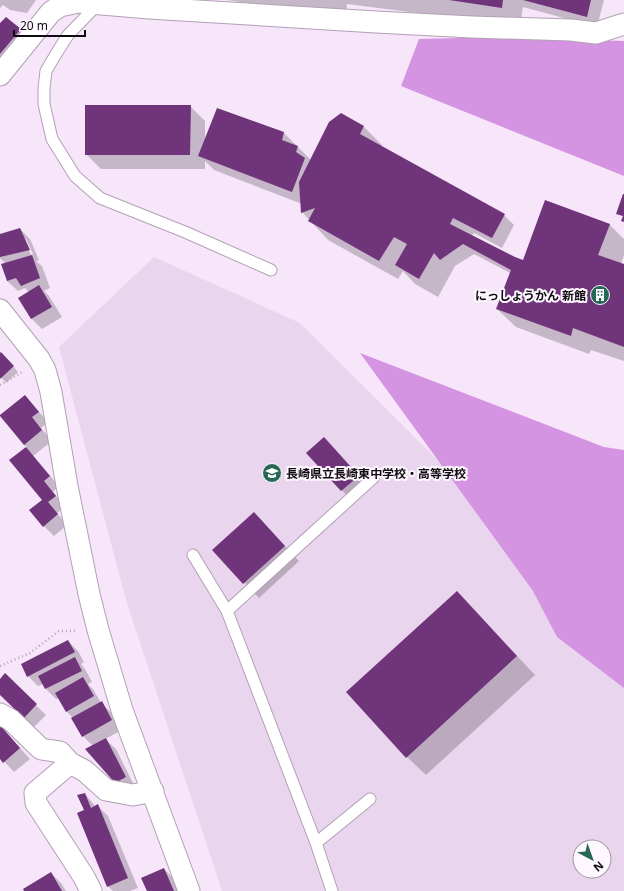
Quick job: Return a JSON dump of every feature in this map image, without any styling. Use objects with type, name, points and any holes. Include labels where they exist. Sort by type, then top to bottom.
[{"type":"street","points":[[0,75],[51,12],[60,6],[78,2],[383,22],[472,27],[571,30],[596,33],[624,24]]},
{"type":"street","points":[[0,310],[39,359],[45,370],[51,392],[67,486],[89,594],[98,630],[122,710],[153,790],[189,891]]},
{"type":"street","points":[[0,714],[11,720],[41,749],[60,752],[70,763],[85,771],[106,790],[133,795],[153,790]]},
{"type":"street","points":[[70,763],[35,793],[36,803],[84,877],[91,891]]},
{"type":"lane","points":[[98,4],[68,35],[46,71],[44,104],[52,139],[76,176],[100,198],[185,232],[271,270]]},
{"type":"lane","points":[[227,611],[373,478]]},
{"type":"lane","points":[[193,555],[227,611],[316,843],[332,891]]},
{"type":"lane","points":[[316,843],[370,799]]},
{"type":"path","points":[[0,666],[30,653],[59,631],[98,630]]},
{"type":"shaded area","points":[[498,37],[624,41],[624,176],[401,86],[419,39]]},
{"type":"shaded area","name":"長崎県立長崎東中学校・高等学校","points":[[154,257],[300,323],[624,646],[624,891],[222,891],[126,600],[59,347]]},
{"type":"shaded area","points":[[360,353],[604,447],[624,450],[624,688],[557,637],[533,591]]},
{"type":"building","points":[[449,0],[503,0],[502,8]]},
{"type":"building","points":[[523,0],[591,0],[587,17]]},
{"type":"building","points":[[6,17],[21,29],[0,54],[0,23]]},
{"type":"building","points":[[85,105],[191,105],[190,155],[85,155]]},
{"type":"building","points":[[217,108],[284,132],[282,140],[298,146],[296,152],[305,158],[292,192],[198,156]]},
{"type":"building","points":[[341,113],[364,126],[360,134],[505,214],[492,238],[453,218],[450,224],[515,257],[523,260],[545,200],[610,224],[598,255],[624,264],[624,347],[573,328],[571,336],[496,309],[511,270],[463,244],[440,260],[434,253],[419,279],[395,265],[407,244],[394,237],[379,261],[308,221],[315,208],[301,213],[299,182],[329,122]]},
{"type":"building","points":[[623,194],[624,222],[621,221],[623,216],[616,214]]},
{"type":"building","points":[[20,228],[30,250],[0,257],[0,234]]},
{"type":"building","points":[[32,255],[40,278],[21,286],[16,278],[7,281],[1,264]]},
{"type":"building","points":[[39,285],[52,307],[31,319],[18,298]]},
{"type":"building","points":[[1,352],[14,366],[0,379],[0,353]]},
{"type":"building","points":[[25,395],[39,412],[32,417],[42,430],[24,445],[0,415]]},
{"type":"building","points":[[324,437],[359,476],[341,491],[306,453]]},
{"type":"building","points":[[26,447],[50,476],[44,481],[56,496],[48,502],[58,514],[43,527],[29,510],[42,500],[9,460]]},
{"type":"building","points":[[254,512],[285,546],[243,584],[212,550]]},
{"type":"building","points":[[457,591],[517,656],[406,758],[346,692]]},
{"type":"building","points":[[68,640],[75,652],[27,677],[21,664]]},
{"type":"building","points":[[75,657],[82,671],[45,689],[38,676]]},
{"type":"building","points":[[5,673],[37,704],[24,718],[0,695],[0,679]]},
{"type":"building","points":[[83,677],[94,696],[66,712],[55,693]]},
{"type":"building","points":[[102,701],[112,720],[82,737],[71,718]]},
{"type":"building","points":[[0,725],[20,748],[3,763],[0,759]]},
{"type":"building","points":[[106,738],[126,777],[115,783],[85,749]]},
{"type":"building","points":[[85,793],[91,808],[98,804],[128,878],[107,887],[77,813],[84,810],[77,795]]},
{"type":"building","points":[[164,868],[174,891],[147,891],[141,878]]},
{"type":"building","points":[[51,872],[62,891],[24,891],[23,889]]},
{"type":"place","name":"にっしょうかん 新館","points":[[600,295]]},
{"type":"place","name":"長崎県立長崎東中学校・高等学校","points":[[272,473]]}]
